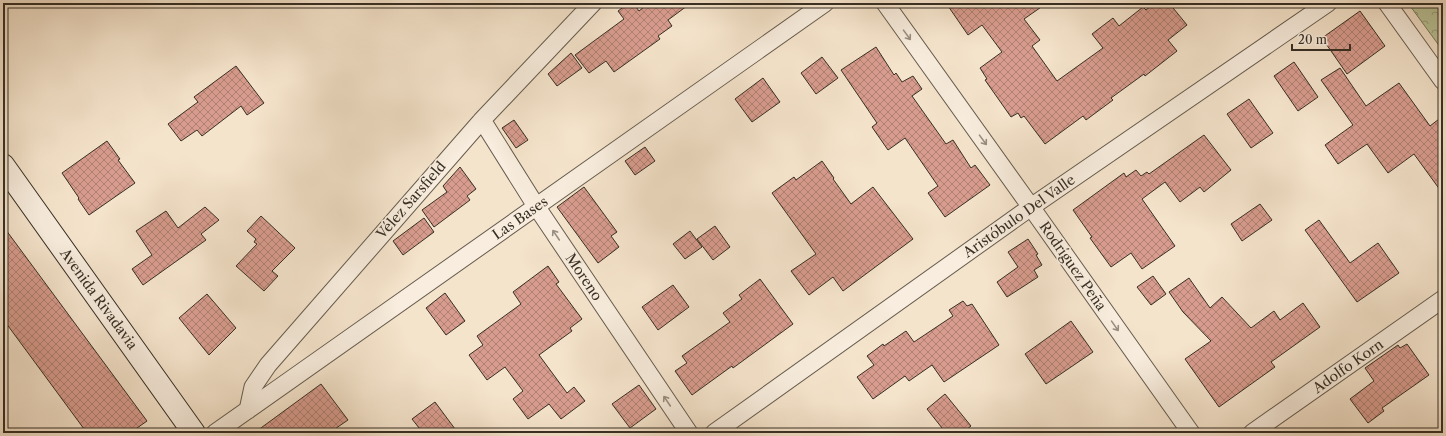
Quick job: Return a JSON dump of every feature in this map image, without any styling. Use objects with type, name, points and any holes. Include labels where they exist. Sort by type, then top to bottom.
[{"type":"main road","name":"Avenida Rivadavia","points":[[3,166],[194,433]]},
{"type":"street","name":"Vélez Sarsfield","points":[[248,410],[253,387],[268,365],[482,120],[593,3]]},
{"type":"street","name":"Las Bases","points":[[215,433],[825,3]]},
{"type":"street","name":"Rodríguez Peña","points":[[885,3],[1191,433]]},
{"type":"street","name":"Aristóbulo Del Valle","points":[[714,433],[1031,207],[1328,3]]},
{"type":"street","points":[[1387,3],[1443,81]]},
{"type":"street","name":"Moreno","points":[[482,120],[536,206],[689,433]]},
{"type":"street","name":"Adolfo Korn","points":[[1252,433],[1443,299]]},
{"type":"green space","points":[[1408,3],[1443,3],[1443,51]]},
{"type":"building","points":[[629,3],[633,3],[639,11],[649,3],[691,3],[668,20],[672,26],[658,36],[660,39],[614,72],[606,61],[589,73],[575,55],[624,19],[618,11]]},
{"type":"building","points":[[946,3],[1047,3],[1024,19],[1040,40],[1032,46],[1057,81],[1103,48],[1092,34],[1113,18],[1119,26],[1143,7],[1146,10],[1155,3],[1169,3],[1187,25],[1168,40],[1177,51],[1145,76],[1144,74],[1111,98],[1113,100],[1086,120],[1083,116],[1045,144],[1024,116],[1021,118],[1018,113],[1011,117],[985,80],[987,79],[980,68],[1002,52],[982,25],[968,35]]},
{"type":"building","points":[[1360,11],[1385,46],[1347,74],[1322,38]]},
{"type":"building","points":[[876,47],[894,75],[896,73],[902,82],[913,76],[922,89],[912,96],[946,144],[953,140],[971,168],[975,165],[990,185],[945,217],[928,193],[938,186],[905,138],[888,150],[872,127],[877,123],[841,70]]},
{"type":"building","points":[[571,53],[582,68],[557,86],[548,74]]},
{"type":"building","points":[[822,57],[838,78],[816,94],[801,73]]},
{"type":"building","points":[[1294,62],[1318,97],[1298,111],[1274,76]]},
{"type":"building","points":[[236,66],[264,103],[247,115],[241,106],[202,136],[197,130],[181,141],[168,124],[198,102],[194,97]]},
{"type":"building","points":[[1340,68],[1366,106],[1399,83],[1430,126],[1443,116],[1443,194],[1414,154],[1388,173],[1367,144],[1338,164],[1325,145],[1353,125],[1321,80]]},
{"type":"building","points":[[763,78],[780,102],[752,122],[735,99]]},
{"type":"building","points":[[1249,99],[1273,133],[1251,148],[1227,114]]},
{"type":"building","points":[[514,120],[528,140],[516,148],[502,128]]},
{"type":"building","points":[[1204,135],[1231,170],[1204,192],[1200,187],[1180,202],[1165,182],[1142,199],[1175,246],[1142,269],[1131,253],[1111,267],[1090,238],[1092,237],[1073,210],[1124,173],[1126,177],[1136,170],[1141,176],[1147,172],[1149,174]]},
{"type":"building","points":[[107,141],[120,159],[118,160],[135,183],[89,215],[62,173]]},
{"type":"building","points":[[645,147],[655,161],[635,175],[625,161]]},
{"type":"building","points":[[822,161],[851,204],[873,187],[913,239],[843,291],[833,277],[809,295],[791,271],[816,254],[772,193],[794,177],[796,180]]},
{"type":"building","points":[[460,167],[476,189],[467,196],[470,200],[434,227],[422,210],[447,192],[443,186]]},
{"type":"building","points":[[584,187],[617,232],[611,236],[619,247],[598,263],[557,207]]},
{"type":"building","points":[[1260,204],[1272,220],[1242,241],[1231,224]]},
{"type":"building","points":[[205,207],[219,220],[201,234],[206,240],[143,285],[132,269],[152,255],[136,231],[166,211],[178,228]]},
{"type":"building","points":[[261,216],[295,248],[272,271],[278,276],[264,291],[236,266],[257,244],[254,242],[256,239],[247,231]]},
{"type":"building","points":[[424,218],[434,232],[403,255],[393,241]]},
{"type":"building","points":[[1319,220],[1350,263],[1378,243],[1399,273],[1357,302],[1305,230]]},
{"type":"building","points":[[3,226],[147,421],[130,433],[87,433],[3,319]]},
{"type":"building","points":[[715,226],[730,247],[713,260],[697,239]]},
{"type":"building","points":[[690,231],[702,247],[685,259],[673,244]]},
{"type":"building","points":[[1028,239],[1038,254],[1036,255],[1042,265],[1034,270],[1038,277],[1007,297],[997,282],[1018,267],[1008,252]]},
{"type":"building","points":[[548,266],[559,282],[556,284],[582,319],[570,328],[572,331],[539,355],[567,393],[574,387],[585,401],[561,419],[549,404],[528,419],[513,399],[523,391],[505,367],[487,380],[469,355],[483,345],[477,336],[521,304],[513,292]]},
{"type":"building","points":[[1153,276],[1166,294],[1151,305],[1137,287]]},
{"type":"building","points":[[1189,278],[1210,308],[1222,297],[1251,328],[1274,311],[1280,320],[1303,303],[1320,327],[1271,362],[1275,367],[1219,407],[1185,359],[1211,341],[1183,312],[1169,292]]},
{"type":"building","points":[[760,279],[793,324],[733,368],[732,366],[692,395],[675,371],[687,363],[682,356],[730,322],[723,313],[742,299],[739,295]]},
{"type":"building","points":[[673,285],[689,307],[658,330],[642,307]]},
{"type":"building","points":[[445,293],[465,321],[446,335],[426,308]]},
{"type":"building","points":[[207,294],[236,328],[209,355],[179,318]]},
{"type":"building","points":[[963,301],[967,306],[972,304],[999,345],[944,382],[932,365],[909,381],[905,376],[873,399],[857,377],[874,365],[867,356],[883,344],[884,346],[906,331],[914,342],[953,316],[949,310]]},
{"type":"building","points":[[1071,321],[1093,352],[1046,384],[1025,354]]},
{"type":"building","points":[[1407,344],[1429,375],[1382,408],[1384,411],[1368,423],[1350,399],[1374,381],[1365,368],[1398,345],[1400,348]]},
{"type":"building","points":[[321,384],[348,420],[329,433],[254,433]]},
{"type":"building","points":[[639,385],[656,409],[630,428],[612,404]]},
{"type":"building","points":[[945,394],[971,426],[962,433],[946,433],[927,409]]},
{"type":"building","points":[[435,402],[458,433],[423,433],[412,419]]}]
